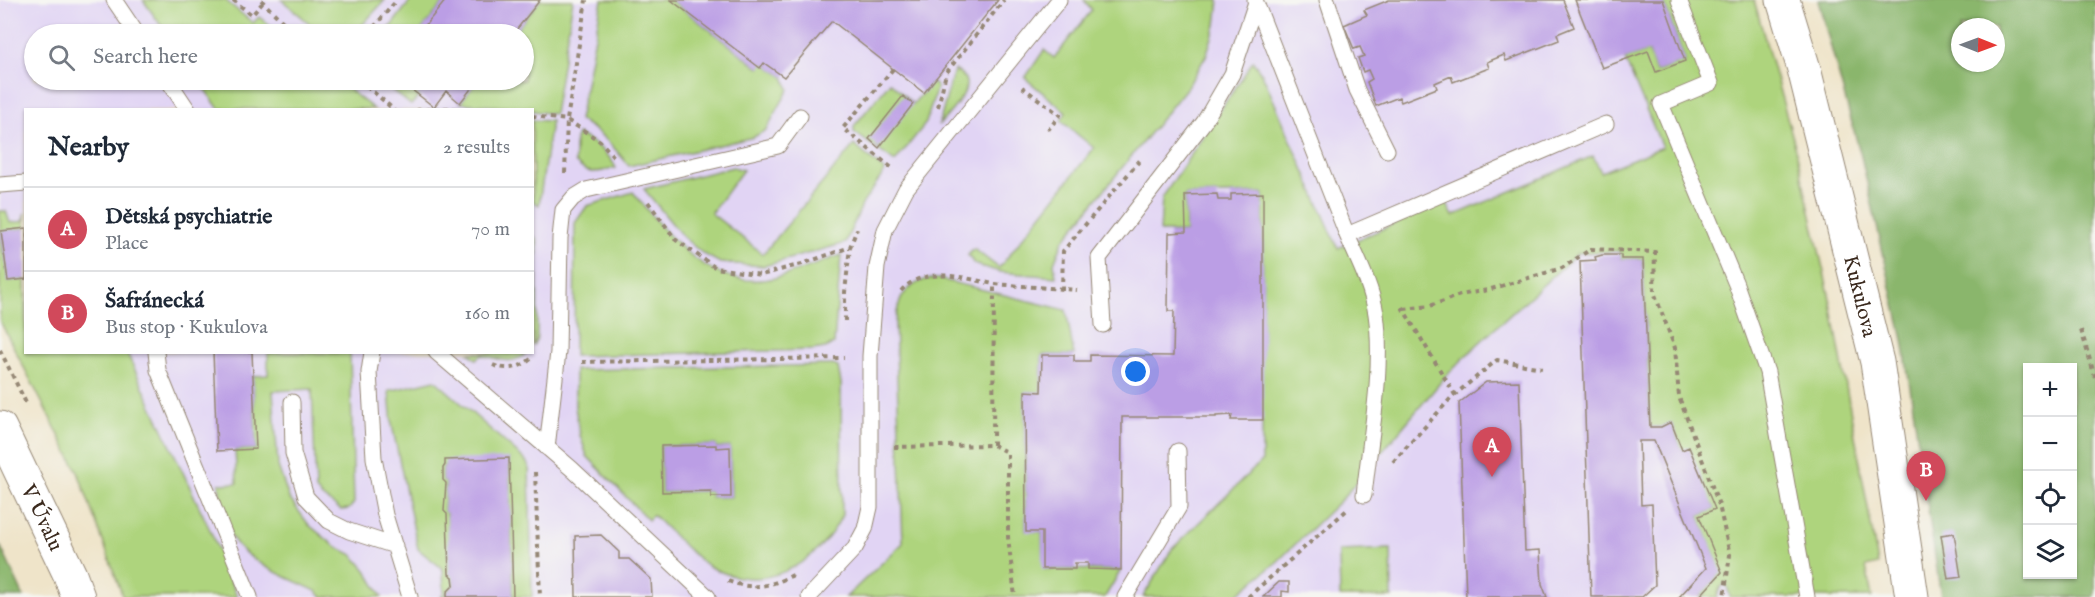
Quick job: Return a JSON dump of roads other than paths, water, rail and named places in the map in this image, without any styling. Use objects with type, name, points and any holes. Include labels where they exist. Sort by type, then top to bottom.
[{"type":"main road","name":"Kukulova","points":[[1783,0],[1804,69],[1877,362],[1912,597]]},
{"type":"main road","name":"V Úvalu","points":[[0,428],[74,586]]},
{"type":"lane","points":[[114,0],[130,24]]},
{"type":"lane","points":[[809,597],[855,548],[865,529],[870,507],[870,356],[877,267],[885,230],[906,189],[1059,0]]},
{"type":"lane","points":[[1327,0],[1357,90],[1387,150]]},
{"type":"lane","points":[[1679,0],[1711,83],[1661,104],[1736,284],[1767,372],[1807,597]]},
{"type":"lane","points":[[1255,1],[1362,268],[1376,313],[1378,365],[1364,495]]},
{"type":"lane","points":[[1103,325],[1100,258],[1204,122],[1232,74],[1255,1]]},
{"type":"lane","points":[[175,90],[187,108]]},
{"type":"lane","points":[[547,448],[558,352],[560,238],[563,210],[573,198],[586,190],[778,146],[800,116]]},
{"type":"lane","points":[[1347,235],[1606,124]]},
{"type":"lane","points":[[0,185],[24,183]]},
{"type":"lane","points":[[156,354],[158,370],[250,597]]},
{"type":"lane","points":[[372,354],[369,372],[374,458],[385,515],[410,597]]},
{"type":"lane","points":[[438,354],[572,469],[708,597]]},
{"type":"lane","points":[[292,402],[293,453],[306,497],[329,521],[349,531],[394,546]]},
{"type":"lane","points":[[1125,597],[1179,507],[1178,451]]},
{"type":"place","name":"Dětská psychiatrie","points":[[1492,477]]},
{"type":"place","name":"Šafránecká","points":[[1926,501]]}]
